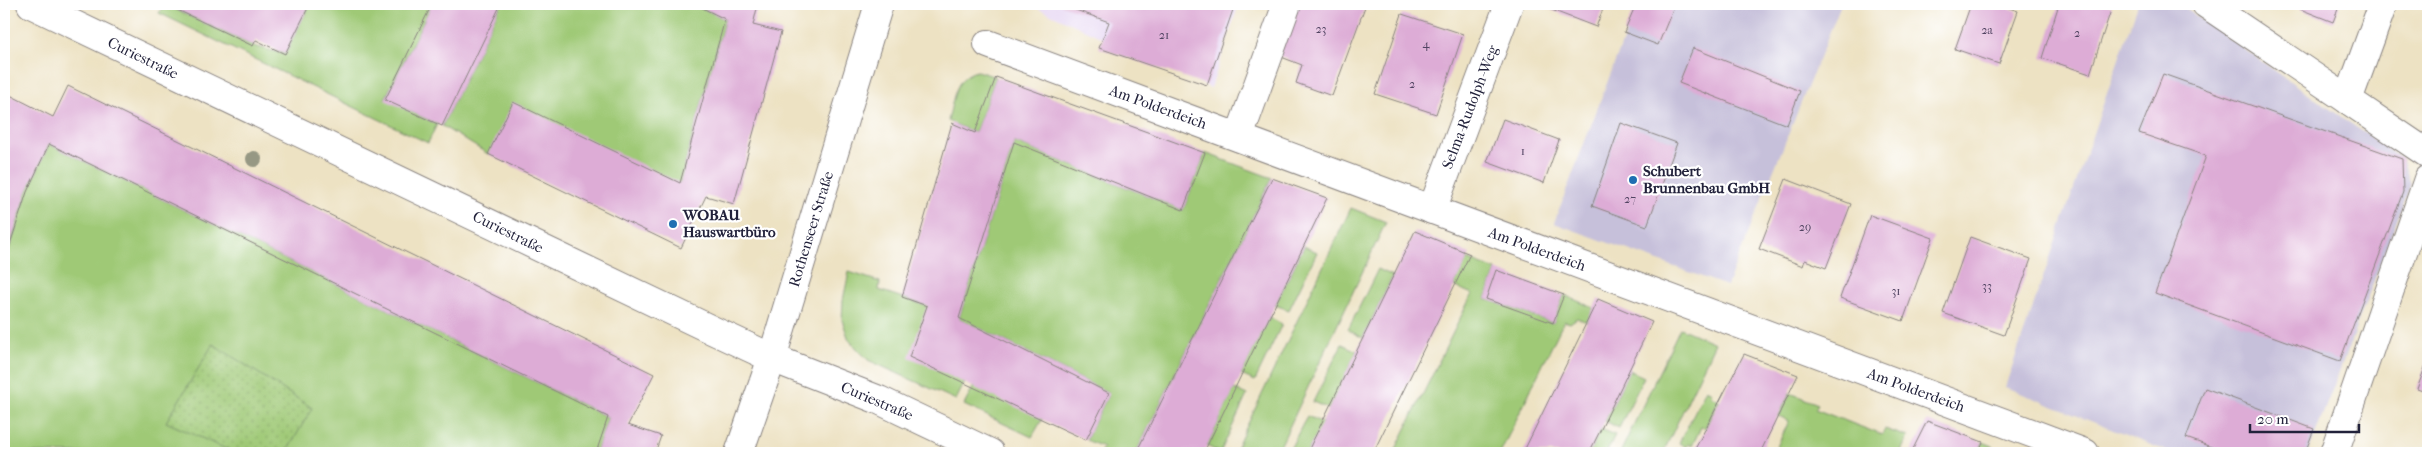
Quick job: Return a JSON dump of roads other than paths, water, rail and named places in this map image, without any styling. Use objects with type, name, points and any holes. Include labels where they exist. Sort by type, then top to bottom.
[{"type":"street","name":"Curiestraße","points":[[30,4],[772,358],[879,400],[990,453]]},
{"type":"street","name":"Rothenseer Straße","points":[[739,453],[772,358],[879,4]]},
{"type":"street","points":[[1239,137],[1287,4]]},
{"type":"street","name":"Selma-Rudolph-Weg","points":[[1432,210],[1509,4]]},
{"type":"street","points":[[2206,4],[2428,154]]},
{"type":"street","points":[[2348,100],[2383,4]]},
{"type":"street","name":"Am Polderdeich","points":[[988,44],[1432,210],[2034,445],[2085,453]]},
{"type":"street","points":[[2334,453],[2428,179]]},
{"type":"place","name":"Schubert Brunnenbau GmbH","points":[[1633,180]]},
{"type":"place","name":"WOBAU Hauswartbüro","points":[[673,224]]}]
